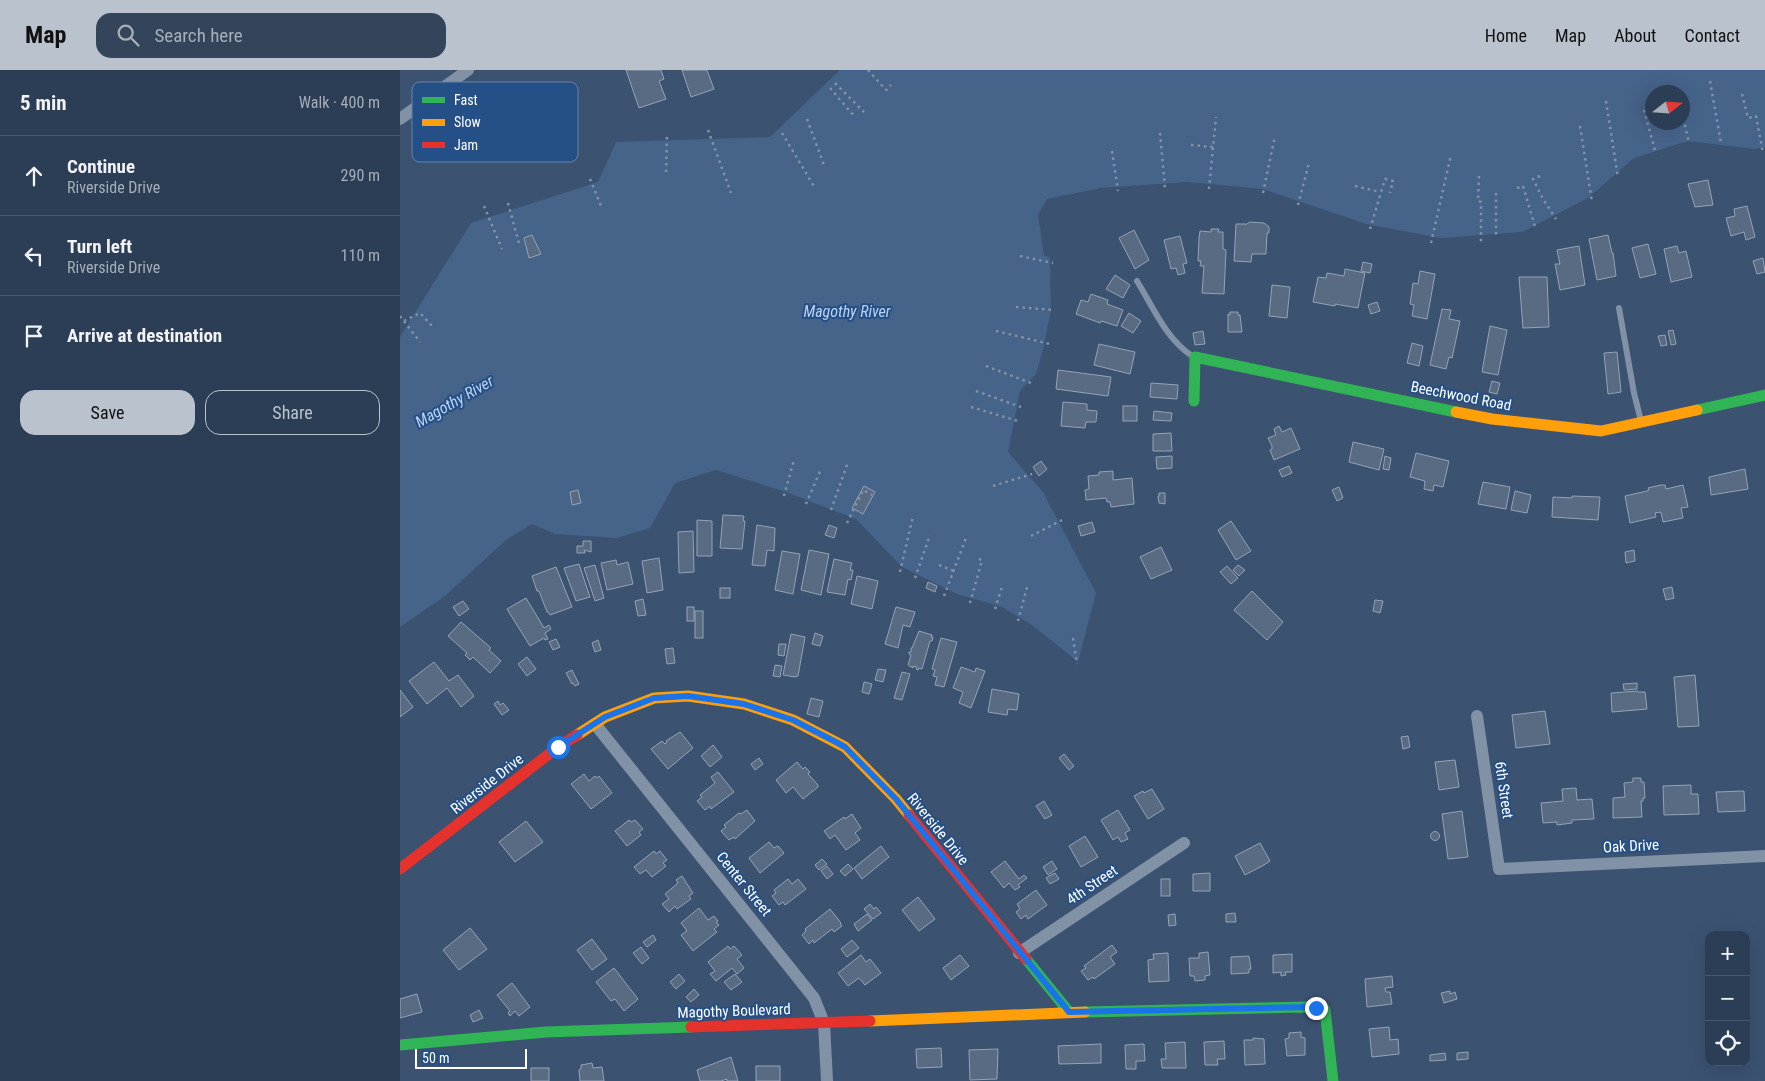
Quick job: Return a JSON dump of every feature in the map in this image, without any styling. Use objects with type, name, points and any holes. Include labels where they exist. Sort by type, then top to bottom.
[{"type":"street","points":[[450,82],[464,72]]},
{"type":"street","points":[[400,118],[412,109]]},
{"type":"street","points":[[1194,401],[1195,357]]},
{"type":"street","name":"Beechwood Road","points":[[1195,357],[1492,420],[1601,431],[1765,395]]},
{"type":"street","name":"Riverside Drive","points":[[400,869],[558,747],[605,717],[654,698],[688,696],[744,704],[793,720],[845,747],[896,799],[1069,1012]]},
{"type":"street","name":"6th Street","points":[[1477,716],[1499,869]]},
{"type":"street","name":"Center Street","points":[[595,724],[814,998],[824,1023],[827,1081]]},
{"type":"street","name":"4th Street","points":[[1020,953],[1184,843]]},
{"type":"street","name":"Oak Drive","points":[[1499,869],[1765,856]]},
{"type":"street","points":[[1069,1012],[1307,1007],[1326,1010],[1333,1081]]},
{"type":"street","name":"Magothy Boulevard","points":[[400,1045],[546,1032],[824,1023],[1069,1012]]},
{"type":"lane","points":[[1137,281],[1171,337],[1182,349],[1195,357]]},
{"type":"lane","points":[[1619,308],[1632,384],[1642,422]]},
{"type":"path","points":[[868,70],[886,90],[891,85]]},
{"type":"path","points":[[1710,81],[1721,143]]},
{"type":"path","points":[[835,83],[864,112]]},
{"type":"path","points":[[830,88],[856,117]]},
{"type":"path","points":[[1742,94],[1748,118],[1756,116],[1763,153]]},
{"type":"path","points":[[1606,101],[1618,178]]},
{"type":"path","points":[[1644,110],[1656,154]]},
{"type":"path","points":[[1209,189],[1216,118]]},
{"type":"path","points":[[807,119],[824,165]]},
{"type":"path","points":[[1580,126],[1592,202]]},
{"type":"path","points":[[708,130],[731,193]]},
{"type":"path","points":[[1686,130],[1689,143]]},
{"type":"path","points":[[666,172],[667,133]]},
{"type":"path","points":[[782,133],[815,188]]},
{"type":"path","points":[[1160,133],[1165,188]]},
{"type":"path","points":[[1263,192],[1276,136]]},
{"type":"path","points":[[1190,145],[1213,147]]},
{"type":"path","points":[[1112,151],[1118,191]]},
{"type":"path","points":[[1431,243],[1451,155]]},
{"type":"path","points":[[1298,204],[1309,163]]},
{"type":"path","points":[[1479,176],[1478,201],[1481,202],[1481,244]]},
{"type":"path","points":[[1540,176],[1533,179],[1556,219]]},
{"type":"path","points":[[590,179],[601,206]]},
{"type":"path","points":[[1370,228],[1384,179],[1393,181],[1390,193]]},
{"type":"path","points":[[1355,186],[1380,192]]},
{"type":"path","points":[[1516,188],[1523,186],[1536,230]]},
{"type":"path","points":[[1496,193],[1496,238]]},
{"type":"path","points":[[508,203],[520,247]]},
{"type":"path","points":[[484,206],[502,249]]},
{"type":"path","points":[[1020,256],[1053,263]]},
{"type":"path","points":[[1016,308],[1054,310]]},
{"type":"path","points":[[404,321],[420,314],[432,326]]},
{"type":"path","points":[[400,316],[420,342]]},
{"type":"path","points":[[996,331],[1050,344]]},
{"type":"path","points":[[986,366],[1031,384]]},
{"type":"path","points":[[976,391],[1021,407]]},
{"type":"path","points":[[971,407],[1018,421]]},
{"type":"path","points":[[784,496],[794,460]]},
{"type":"path","points":[[831,510],[848,462]]},
{"type":"path","points":[[806,504],[821,469]]},
{"type":"path","points":[[993,486],[1032,474]]},
{"type":"path","points":[[847,522],[863,490],[872,495]]},
{"type":"path","points":[[900,572],[913,516]]},
{"type":"path","points":[[1031,536],[1062,520]]},
{"type":"path","points":[[915,578],[930,535]]},
{"type":"path","points":[[944,596],[966,538]]},
{"type":"path","points":[[970,602],[982,560],[976,558]]},
{"type":"path","points":[[939,565],[954,571]]},
{"type":"path","points":[[995,609],[1002,587]]},
{"type":"path","points":[[1018,621],[1027,587]]},
{"type":"path","points":[[1073,638],[1077,664]]},
{"type":"water","name":"Magothy River","points":[[840,70],[1765,70],[1765,147],[1754,149],[1688,141],[1634,158],[1588,198],[1522,232],[1440,238],[1366,224],[1263,189],[1187,182],[1101,188],[1047,199],[1038,215],[1044,255],[1050,258],[1051,311],[1036,374],[1020,391],[1008,452],[1043,492],[1096,593],[1078,662],[1032,625],[1002,607],[957,594],[902,567],[856,519],[783,491],[716,470],[675,483],[650,528],[617,538],[555,534],[532,524],[506,540],[445,596],[400,627],[400,337],[471,223],[598,182],[616,142],[770,137]]},
{"type":"building","points":[[626,70],[661,70],[664,79],[659,81],[666,99],[639,108]]},
{"type":"building","points":[[682,70],[707,70],[714,89],[691,97]]},
{"type":"building","points":[[1708,180],[1713,205],[1695,207],[1688,184]]},
{"type":"building","points":[[1747,206],[1755,237],[1746,240],[1744,232],[1731,236],[1726,218],[1735,216],[1734,209]]},
{"type":"building","points":[[1250,222],[1264,223],[1269,227],[1266,254],[1252,254],[1251,262],[1234,261],[1236,224],[1247,224]]},
{"type":"building","points":[[1211,229],[1219,229],[1218,232],[1223,232],[1223,249],[1226,250],[1224,294],[1202,293],[1204,266],[1200,266],[1201,261],[1198,261],[1199,238],[1200,231],[1211,232]]},
{"type":"building","points":[[1134,230],[1149,260],[1135,269],[1119,238]]},
{"type":"building","points":[[532,235],[541,254],[529,258],[524,238]]},
{"type":"building","points":[[1608,235],[1616,276],[1597,280],[1589,239]]},
{"type":"building","points":[[1180,236],[1187,263],[1183,264],[1185,273],[1178,275],[1176,268],[1171,269],[1164,240]]},
{"type":"building","points":[[1648,244],[1656,274],[1640,278],[1632,248]]},
{"type":"building","points":[[1579,246],[1585,285],[1560,290],[1555,264],[1560,264],[1557,250]]},
{"type":"building","points":[[1677,246],[1679,253],[1686,251],[1692,277],[1671,282],[1664,249]]},
{"type":"building","points":[[1763,258],[1765,272],[1757,274],[1753,261]]},
{"type":"building","points":[[1363,262],[1372,264],[1370,273],[1361,271]]},
{"type":"building","points":[[1345,269],[1365,273],[1358,308],[1313,302],[1318,277],[1326,278],[1327,273],[1344,276]]},
{"type":"building","points":[[1420,271],[1435,274],[1427,319],[1412,316],[1414,305],[1410,304],[1413,283],[1418,284]]},
{"type":"building","points":[[1115,275],[1130,285],[1123,298],[1106,289]]},
{"type":"building","points":[[1519,277],[1547,277],[1549,327],[1523,328]]},
{"type":"building","points":[[1272,285],[1290,287],[1287,318],[1269,316]]},
{"type":"building","points":[[1091,294],[1108,300],[1107,304],[1123,310],[1117,326],[1101,321],[1100,323],[1076,314],[1081,300],[1088,302]]},
{"type":"building","points":[[1377,302],[1380,311],[1371,314],[1368,305]]},
{"type":"building","points":[[1442,309],[1451,310],[1449,319],[1460,321],[1452,358],[1449,357],[1446,369],[1430,365]]},
{"type":"building","points":[[1230,312],[1238,312],[1238,315],[1240,315],[1242,332],[1228,332],[1228,314],[1230,315]]},
{"type":"building","points":[[1129,313],[1141,321],[1133,333],[1121,326]]},
{"type":"building","points":[[1490,326],[1507,330],[1498,375],[1482,372]]},
{"type":"building","points":[[1673,330],[1676,344],[1671,345],[1668,331]]},
{"type":"building","points":[[1203,331],[1205,344],[1195,345],[1193,333]]},
{"type":"building","points":[[1665,335],[1667,345],[1661,346],[1658,336]]},
{"type":"building","points":[[1412,343],[1423,346],[1419,366],[1407,363]]},
{"type":"building","points":[[1099,344],[1135,352],[1130,374],[1094,365]]},
{"type":"building","points":[[1617,352],[1621,392],[1608,394],[1604,353]]},
{"type":"building","points":[[1058,370],[1111,377],[1108,396],[1056,389]]},
{"type":"building","points":[[1492,381],[1500,383],[1497,394],[1489,392]]},
{"type":"building","points":[[1151,383],[1178,385],[1177,399],[1150,397]]},
{"type":"building","points":[[1063,402],[1087,404],[1087,410],[1097,411],[1096,422],[1086,422],[1085,428],[1061,426]]},
{"type":"building","points":[[1123,406],[1137,406],[1137,421],[1123,421]]},
{"type":"building","points":[[1154,411],[1172,413],[1171,421],[1153,420]]},
{"type":"building","points":[[1279,426],[1282,432],[1291,428],[1300,449],[1274,460],[1270,450],[1272,446],[1268,438],[1276,435],[1274,429]]},
{"type":"building","points":[[1171,433],[1172,451],[1153,451],[1153,434]]},
{"type":"building","points":[[1353,442],[1384,449],[1379,470],[1349,462]]},
{"type":"building","points":[[1416,453],[1449,461],[1443,487],[1434,485],[1433,491],[1424,489],[1425,481],[1410,477]]},
{"type":"building","points":[[1172,456],[1172,468],[1157,469],[1156,457]]},
{"type":"building","points":[[1385,456],[1391,458],[1389,470],[1383,469]]},
{"type":"building","points":[[1041,461],[1047,469],[1039,476],[1033,467]]},
{"type":"building","points":[[1289,466],[1292,473],[1282,477],[1279,470]]},
{"type":"building","points":[[1745,469],[1748,489],[1711,495],[1709,477]]},
{"type":"building","points":[[1113,471],[1113,480],[1132,478],[1134,504],[1111,507],[1110,502],[1107,502],[1106,498],[1086,500],[1085,490],[1089,489],[1088,476],[1099,475],[1099,472]]},
{"type":"building","points":[[1483,482],[1510,487],[1506,509],[1478,504]]},
{"type":"building","points":[[1665,485],[1666,489],[1683,485],[1688,507],[1681,508],[1683,518],[1663,522],[1661,512],[1655,513],[1656,517],[1630,523],[1625,496],[1647,491],[1649,490],[1648,488]]},
{"type":"building","points":[[864,486],[875,492],[863,514],[852,508]]},
{"type":"building","points":[[1339,487],[1343,498],[1337,501],[1332,490]]},
{"type":"building","points":[[578,490],[581,503],[572,505],[570,492]]},
{"type":"building","points":[[1515,491],[1531,495],[1527,513],[1511,510]]},
{"type":"building","points":[[1159,493],[1165,493],[1165,504],[1159,503]]},
{"type":"building","points":[[1572,496],[1600,497],[1598,520],[1552,517],[1553,497],[1572,498]]},
{"type":"building","points":[[723,515],[744,516],[742,549],[720,548]]},
{"type":"building","points":[[697,520],[712,521],[712,556],[697,556]]},
{"type":"building","points":[[1231,521],[1251,551],[1236,560],[1218,530]]},
{"type":"building","points":[[1092,522],[1095,532],[1081,536],[1078,526]]},
{"type":"building","points":[[757,525],[775,528],[774,551],[767,550],[765,566],[752,565]]},
{"type":"building","points":[[829,525],[837,528],[834,538],[825,535]]},
{"type":"building","points":[[693,531],[694,572],[679,573],[678,532]]},
{"type":"building","points":[[583,541],[591,541],[591,552],[584,550],[585,553],[577,553],[577,546],[583,546]]},
{"type":"building","points":[[1161,547],[1172,570],[1151,579],[1140,557]]},
{"type":"building","points":[[809,550],[829,554],[821,595],[801,590]]},
{"type":"building","points":[[1634,550],[1635,561],[1626,563],[1625,552]]},
{"type":"building","points":[[782,551],[800,554],[793,594],[775,590]]},
{"type":"building","points":[[659,558],[663,590],[647,593],[642,561]]},
{"type":"building","points":[[834,559],[852,563],[850,570],[853,570],[851,580],[848,579],[845,595],[827,592]]},
{"type":"building","points":[[616,560],[617,565],[628,562],[633,584],[607,590],[601,563]]},
{"type":"building","points":[[579,564],[590,597],[576,601],[564,568]]},
{"type":"building","points":[[595,565],[604,598],[595,601],[584,568]]},
{"type":"building","points":[[1238,565],[1245,570],[1239,576],[1233,570]]},
{"type":"building","points":[[1227,566],[1238,578],[1231,584],[1220,572]]},
{"type":"building","points":[[556,567],[572,607],[550,615],[539,591],[537,591],[532,576]]},
{"type":"building","points":[[857,576],[878,581],[872,609],[851,604]]},
{"type":"building","points":[[928,582],[937,586],[935,592],[926,588]]},
{"type":"building","points":[[1672,587],[1674,598],[1666,600],[1663,589]]},
{"type":"building","points":[[720,588],[730,588],[730,598],[720,598]]},
{"type":"building","points":[[1252,591],[1283,622],[1267,640],[1234,610]]},
{"type":"building","points":[[526,598],[544,628],[549,625],[551,629],[545,633],[548,639],[545,640],[544,638],[530,646],[507,609]]},
{"type":"building","points":[[643,599],[646,615],[638,616],[635,601]]},
{"type":"building","points":[[1375,600],[1383,601],[1380,613],[1373,611]]},
{"type":"building","points":[[463,601],[469,609],[459,616],[453,607]]},
{"type":"building","points":[[687,607],[694,607],[694,621],[687,621]]},
{"type":"building","points":[[896,607],[915,612],[910,627],[903,625],[898,648],[885,644]]},
{"type":"building","points":[[695,611],[703,611],[703,638],[695,638]]},
{"type":"building","points":[[461,622],[491,648],[489,650],[501,661],[490,673],[473,657],[470,660],[465,655],[467,653],[448,636]]},
{"type":"building","points":[[919,631],[933,637],[932,641],[930,641],[922,669],[919,668],[918,670],[916,669],[917,667],[913,666],[913,668],[908,665],[911,655],[909,652],[911,652]]},
{"type":"building","points":[[815,633],[823,636],[820,646],[812,644]]},
{"type":"building","points":[[791,634],[805,637],[798,676],[795,677],[783,675]]},
{"type":"building","points":[[941,638],[957,642],[944,687],[935,685],[937,677],[933,676],[935,670],[932,669]]},
{"type":"building","points":[[556,639],[560,647],[553,650],[549,642]]},
{"type":"building","points":[[598,640],[601,650],[595,652],[592,643]]},
{"type":"building","points":[[779,644],[786,644],[784,656],[778,655]]},
{"type":"building","points":[[673,648],[675,663],[667,664],[665,649]]},
{"type":"building","points":[[527,657],[536,669],[527,676],[518,664]]},
{"type":"building","points":[[434,662],[449,681],[458,675],[474,696],[461,707],[447,688],[427,704],[409,681]]},
{"type":"building","points":[[775,665],[782,666],[780,677],[773,676]]},
{"type":"building","points":[[961,667],[975,672],[976,668],[985,671],[971,708],[959,703],[963,692],[953,688]]},
{"type":"building","points":[[878,669],[886,670],[883,682],[875,680]]},
{"type":"building","points":[[572,670],[579,684],[575,686],[566,673]]},
{"type":"building","points":[[902,672],[910,674],[902,700],[894,698]]},
{"type":"building","points":[[1695,675],[1699,726],[1678,727],[1674,677]]},
{"type":"building","points":[[864,682],[872,684],[869,694],[862,692]]},
{"type":"building","points":[[1637,683],[1637,689],[1624,690],[1623,684]]},
{"type":"building","points":[[992,689],[1019,694],[1017,710],[1008,709],[1007,715],[988,712]]},
{"type":"building","points":[[400,690],[413,707],[400,717]]},
{"type":"building","points":[[1645,692],[1647,709],[1612,712],[1611,693]]},
{"type":"building","points":[[811,698],[823,701],[819,717],[807,714]]},
{"type":"building","points":[[498,701],[500,705],[503,703],[509,710],[502,715],[494,704]]},
{"type":"building","points":[[1545,711],[1550,744],[1516,748],[1512,715]]},
{"type":"building","points":[[680,732],[693,748],[668,769],[651,749],[662,741],[665,744],[666,741]]},
{"type":"building","points":[[1408,736],[1410,747],[1403,749],[1401,737]]},
{"type":"building","points":[[713,745],[722,757],[710,767],[701,756]]},
{"type":"building","points":[[1064,754],[1074,766],[1069,770],[1059,758]]},
{"type":"building","points":[[759,758],[763,764],[755,770],[751,764]]},
{"type":"building","points":[[1455,760],[1459,787],[1439,790],[1435,762]]},
{"type":"building","points":[[797,762],[803,769],[805,767],[810,772],[808,774],[818,785],[803,799],[793,787],[786,793],[776,780]]},
{"type":"building","points":[[718,772],[734,792],[711,809],[710,806],[705,810],[697,801],[702,797],[700,795],[715,783],[711,777]]},
{"type":"building","points":[[584,774],[589,781],[595,776],[597,778],[599,776],[612,793],[591,809],[571,784]]},
{"type":"building","points":[[1633,778],[1641,778],[1641,782],[1644,782],[1645,798],[1641,801],[1642,817],[1613,818],[1613,798],[1625,797],[1624,783],[1633,782]]},
{"type":"building","points":[[1691,785],[1691,794],[1698,794],[1699,814],[1664,815],[1663,786]]},
{"type":"building","points":[[1576,788],[1577,800],[1592,799],[1594,819],[1572,820],[1572,823],[1557,825],[1557,822],[1543,823],[1541,803],[1563,801],[1562,789]]},
{"type":"building","points":[[1152,789],[1164,809],[1148,819],[1134,796]]},
{"type":"building","points":[[1744,791],[1745,811],[1718,812],[1716,792]]},
{"type":"building","points":[[1044,801],[1052,815],[1045,819],[1036,806]]},
{"type":"building","points":[[747,810],[755,821],[735,839],[734,837],[729,840],[721,831],[726,827],[724,825],[739,813],[741,814]]},
{"type":"building","points":[[1118,810],[1130,830],[1125,833],[1128,839],[1121,842],[1118,837],[1113,840],[1101,820]]},
{"type":"building","points":[[1462,811],[1468,857],[1448,859],[1442,814]]},
{"type":"building","points":[[852,814],[861,828],[855,833],[860,840],[846,850],[835,835],[830,839],[824,831],[844,817],[845,819]]},
{"type":"building","points":[[629,820],[631,822],[635,820],[643,829],[639,832],[641,835],[627,846],[615,831]]},
{"type":"building","points":[[526,821],[543,842],[515,862],[499,842]]},
{"type":"building","points":[[1435,831],[1440,836],[1435,841],[1430,836]]},
{"type":"building","points":[[1085,836],[1098,857],[1081,867],[1069,846]]},
{"type":"building","points":[[769,842],[774,848],[778,846],[784,853],[760,873],[749,858]]},
{"type":"building","points":[[1260,843],[1270,861],[1245,875],[1235,856]]},
{"type":"building","points":[[881,846],[889,857],[862,879],[854,868]]},
{"type":"building","points":[[654,851],[656,854],[660,851],[667,860],[663,863],[666,866],[652,877],[646,870],[640,874],[634,867]]},
{"type":"building","points":[[822,859],[827,864],[819,870],[815,865]]},
{"type":"building","points":[[1005,861],[1019,879],[1024,875],[1027,878],[1015,890],[1009,883],[1004,888],[991,872]]},
{"type":"building","points":[[1052,861],[1057,869],[1048,875],[1043,867]]},
{"type":"building","points":[[848,864],[853,869],[845,876],[840,871]]},
{"type":"building","points":[[827,866],[833,874],[827,879],[821,871]]},
{"type":"building","points":[[1055,873],[1059,879],[1050,884],[1046,878]]},
{"type":"building","points":[[1210,873],[1210,891],[1193,891],[1193,874]]},
{"type":"building","points":[[682,876],[693,893],[689,896],[691,899],[677,909],[675,906],[669,912],[662,904],[669,899],[665,894],[678,883],[676,880]]},
{"type":"building","points":[[788,879],[792,884],[798,879],[806,889],[785,905],[783,902],[779,905],[772,896],[776,893],[774,890]]},
{"type":"building","points":[[1161,879],[1170,879],[1170,896],[1161,896]]},
{"type":"building","points":[[1036,890],[1047,905],[1028,919],[1026,915],[1021,919],[1016,912],[1020,909],[1017,904]]},
{"type":"building","points":[[918,897],[935,919],[919,931],[902,910]]},
{"type":"building","points":[[870,904],[881,913],[873,919],[864,909]]},
{"type":"building","points":[[699,908],[708,920],[714,916],[719,925],[714,929],[717,932],[693,951],[681,935],[687,931],[681,923]]},
{"type":"building","points":[[830,909],[842,926],[834,932],[832,929],[814,943],[813,940],[809,944],[802,935],[806,931],[805,929]]},
{"type":"building","points":[[1235,913],[1236,922],[1226,922],[1226,914]]},
{"type":"building","points":[[867,914],[872,920],[858,931],[854,924]]},
{"type":"building","points":[[1175,914],[1176,925],[1169,926],[1168,915]]},
{"type":"building","points":[[470,928],[487,949],[459,970],[443,950]]},
{"type":"building","points":[[653,935],[656,940],[647,947],[643,942]]},
{"type":"building","points":[[592,939],[607,959],[592,970],[577,950]]},
{"type":"building","points":[[852,940],[859,948],[847,957],[841,949]]},
{"type":"building","points":[[1112,945],[1117,952],[1110,957],[1115,964],[1094,979],[1093,977],[1088,980],[1081,971],[1086,968],[1084,966]]},
{"type":"building","points":[[728,946],[730,949],[734,946],[742,955],[737,959],[744,968],[737,974],[732,968],[716,981],[710,974],[715,971],[708,962]]},
{"type":"building","points":[[641,947],[649,958],[642,964],[633,953]]},
{"type":"building","points":[[1208,952],[1210,975],[1205,976],[1205,980],[1195,981],[1194,976],[1190,976],[1189,958],[1199,958],[1199,953]]},
{"type":"building","points":[[1168,953],[1169,981],[1149,982],[1148,960],[1154,959],[1153,954]]},
{"type":"building","points":[[1292,954],[1292,972],[1285,972],[1286,975],[1281,976],[1281,972],[1273,973],[1273,955]]},
{"type":"building","points":[[861,955],[866,962],[870,959],[881,973],[865,985],[859,978],[848,986],[838,973]]},
{"type":"building","points":[[960,955],[969,966],[951,980],[943,968]]},
{"type":"building","points":[[1249,956],[1251,969],[1249,969],[1249,973],[1231,974],[1231,957]]},
{"type":"building","points":[[614,968],[638,999],[624,1011],[615,999],[611,1001],[596,982]]},
{"type":"building","points":[[679,974],[685,981],[676,989],[670,982]]},
{"type":"building","points":[[735,974],[742,982],[731,990],[724,982]]},
{"type":"building","points":[[1392,976],[1393,987],[1385,988],[1386,992],[1390,992],[1392,1004],[1367,1007],[1365,979]]},
{"type":"building","points":[[512,983],[530,1007],[519,1016],[515,1011],[510,1016],[508,1013],[510,1011],[497,995]]},
{"type":"building","points":[[694,989],[699,995],[691,1002],[686,997]]},
{"type":"building","points":[[1450,991],[1450,994],[1455,992],[1457,999],[1444,1003],[1441,993]]},
{"type":"building","points":[[417,994],[422,1012],[400,1018],[400,999]]},
{"type":"building","points":[[479,1010],[483,1018],[473,1022],[470,1015]]},
{"type":"building","points":[[1389,1027],[1390,1040],[1398,1039],[1399,1054],[1372,1057],[1369,1029]]},
{"type":"building","points":[[1301,1032],[1301,1037],[1305,1038],[1305,1055],[1287,1056],[1285,1039],[1289,1038],[1289,1033]]},
{"type":"building","points":[[1253,1038],[1264,1039],[1265,1064],[1245,1065],[1244,1040],[1253,1040]]},
{"type":"building","points":[[1224,1041],[1225,1059],[1217,1059],[1218,1065],[1205,1065],[1204,1042]]},
{"type":"building","points":[[1185,1042],[1186,1068],[1162,1068],[1161,1059],[1166,1059],[1165,1043]]},
{"type":"building","points":[[1101,1044],[1101,1063],[1059,1064],[1058,1046]]},
{"type":"building","points":[[1144,1044],[1145,1061],[1136,1061],[1136,1069],[1126,1069],[1125,1045]]},
{"type":"building","points":[[941,1048],[942,1067],[917,1068],[916,1049]]},
{"type":"building","points":[[998,1049],[997,1079],[970,1080],[969,1050]]},
{"type":"building","points":[[1468,1052],[1468,1059],[1457,1060],[1457,1053]]},
{"type":"building","points":[[1445,1053],[1446,1060],[1430,1061],[1430,1055]]},
{"type":"building","points":[[731,1057],[738,1081],[727,1081],[727,1079],[721,1081],[700,1081],[697,1070]]},
{"type":"building","points":[[592,1063],[593,1068],[602,1067],[604,1081],[580,1081],[579,1070],[581,1065]]},
{"type":"building","points":[[756,1066],[780,1066],[780,1081],[756,1081]]},
{"type":"building","points":[[531,1068],[549,1068],[549,1081],[531,1081]]},
{"type":"traffic: fast","points":[[1194,401],[1195,357],[1456,412]]},
{"type":"traffic: fast","points":[[1697,410],[1765,395]]},
{"type":"traffic: fast","points":[[1026,959],[1069,1012]]},
{"type":"traffic: fast","points":[[1085,1012],[1307,1007],[1325,1010],[1333,1081]]},
{"type":"traffic: fast","points":[[400,1045],[546,1032],[691,1027]]},
{"type":"traffic: slow","points":[[1456,412],[1492,419],[1601,431],[1697,410]]},
{"type":"traffic: slow","points":[[577,735],[605,717],[654,698],[688,696],[744,704],[793,720],[845,747],[909,815]]},
{"type":"traffic: slow","points":[[870,1021],[1085,1012]]},
{"type":"traffic: jam","points":[[400,869],[558,747],[577,735]]},
{"type":"traffic: jam","points":[[909,815],[1026,959]]},
{"type":"traffic: jam","points":[[691,1027],[870,1021]]},
{"type":"route","points":[[558,747],[605,717],[654,698],[688,696],[744,704],[793,720],[845,747],[896,799],[1069,1012],[1316,1008]]}]
